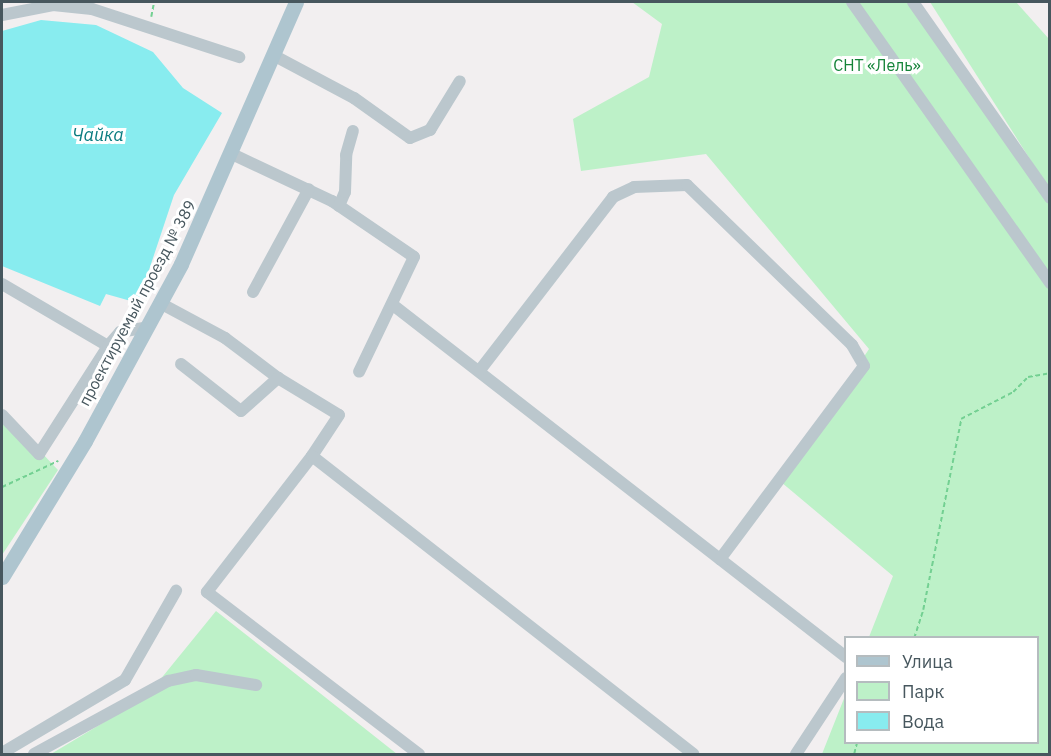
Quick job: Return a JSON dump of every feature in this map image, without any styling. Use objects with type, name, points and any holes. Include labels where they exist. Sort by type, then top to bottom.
[{"type":"main road","name":"проектируемый проезд № 389","points":[[2,577],[85,441],[160,303],[232,154],[297,2]]},
{"type":"street","points":[[852,2],[1050,284]]},
{"type":"street","points":[[913,2],[1050,198]]},
{"type":"street","points":[[2,15],[53,5],[92,9],[239,57]]},
{"type":"street","points":[[273,55],[354,98],[376,117],[410,138],[430,130],[460,81]]},
{"type":"street","points":[[339,206],[345,192],[346,155],[353,131]]},
{"type":"street","points":[[232,154],[309,189],[339,206],[414,257],[359,372]]},
{"type":"street","points":[[480,370],[613,197],[634,187],[687,185],[852,345],[864,366],[720,559]]},
{"type":"street","points":[[253,292],[309,189]]},
{"type":"street","points":[[2,284],[108,346]]},
{"type":"street","points":[[160,303],[225,338],[278,378],[339,415],[312,456],[207,591],[419,754]]},
{"type":"street","points":[[393,305],[480,370],[844,655]]},
{"type":"street","points":[[2,415],[39,454],[108,346],[120,332],[147,327]]},
{"type":"street","points":[[180,364],[241,411],[278,378]]},
{"type":"street","points":[[312,456],[694,754]]},
{"type":"street","points":[[2,753],[125,680],[176,591]]},
{"type":"street","points":[[34,754],[168,681],[196,675],[256,685]]},
{"type":"street","points":[[796,754],[844,681]]},
{"type":"path","points":[[150,27],[154,2]]},
{"type":"path","points":[[915,636],[923,610],[961,419],[1013,392],[1028,376],[1050,373]]},
{"type":"path","points":[[2,487],[58,461]]},
{"type":"green space","name":"СНТ «Лель»","points":[[632,2],[910,2],[1049,204],[1049,754],[822,754],[844,699],[844,744],[1039,744],[1039,636],[869,636],[893,576],[781,482],[869,349],[706,154],[581,171],[573,119],[649,77],[662,24]]},
{"type":"green space","points":[[930,2],[1016,2],[1049,39],[1049,189]]},
{"type":"green space","points":[[2,411],[58,470],[2,555]]},
{"type":"green space","points":[[216,611],[397,754],[51,754],[146,697]]},
{"type":"water","name":"Чайка","points":[[41,20],[96,25],[153,52],[183,88],[222,113],[174,195],[138,303],[106,294],[100,306],[2,266],[2,31]]}]
